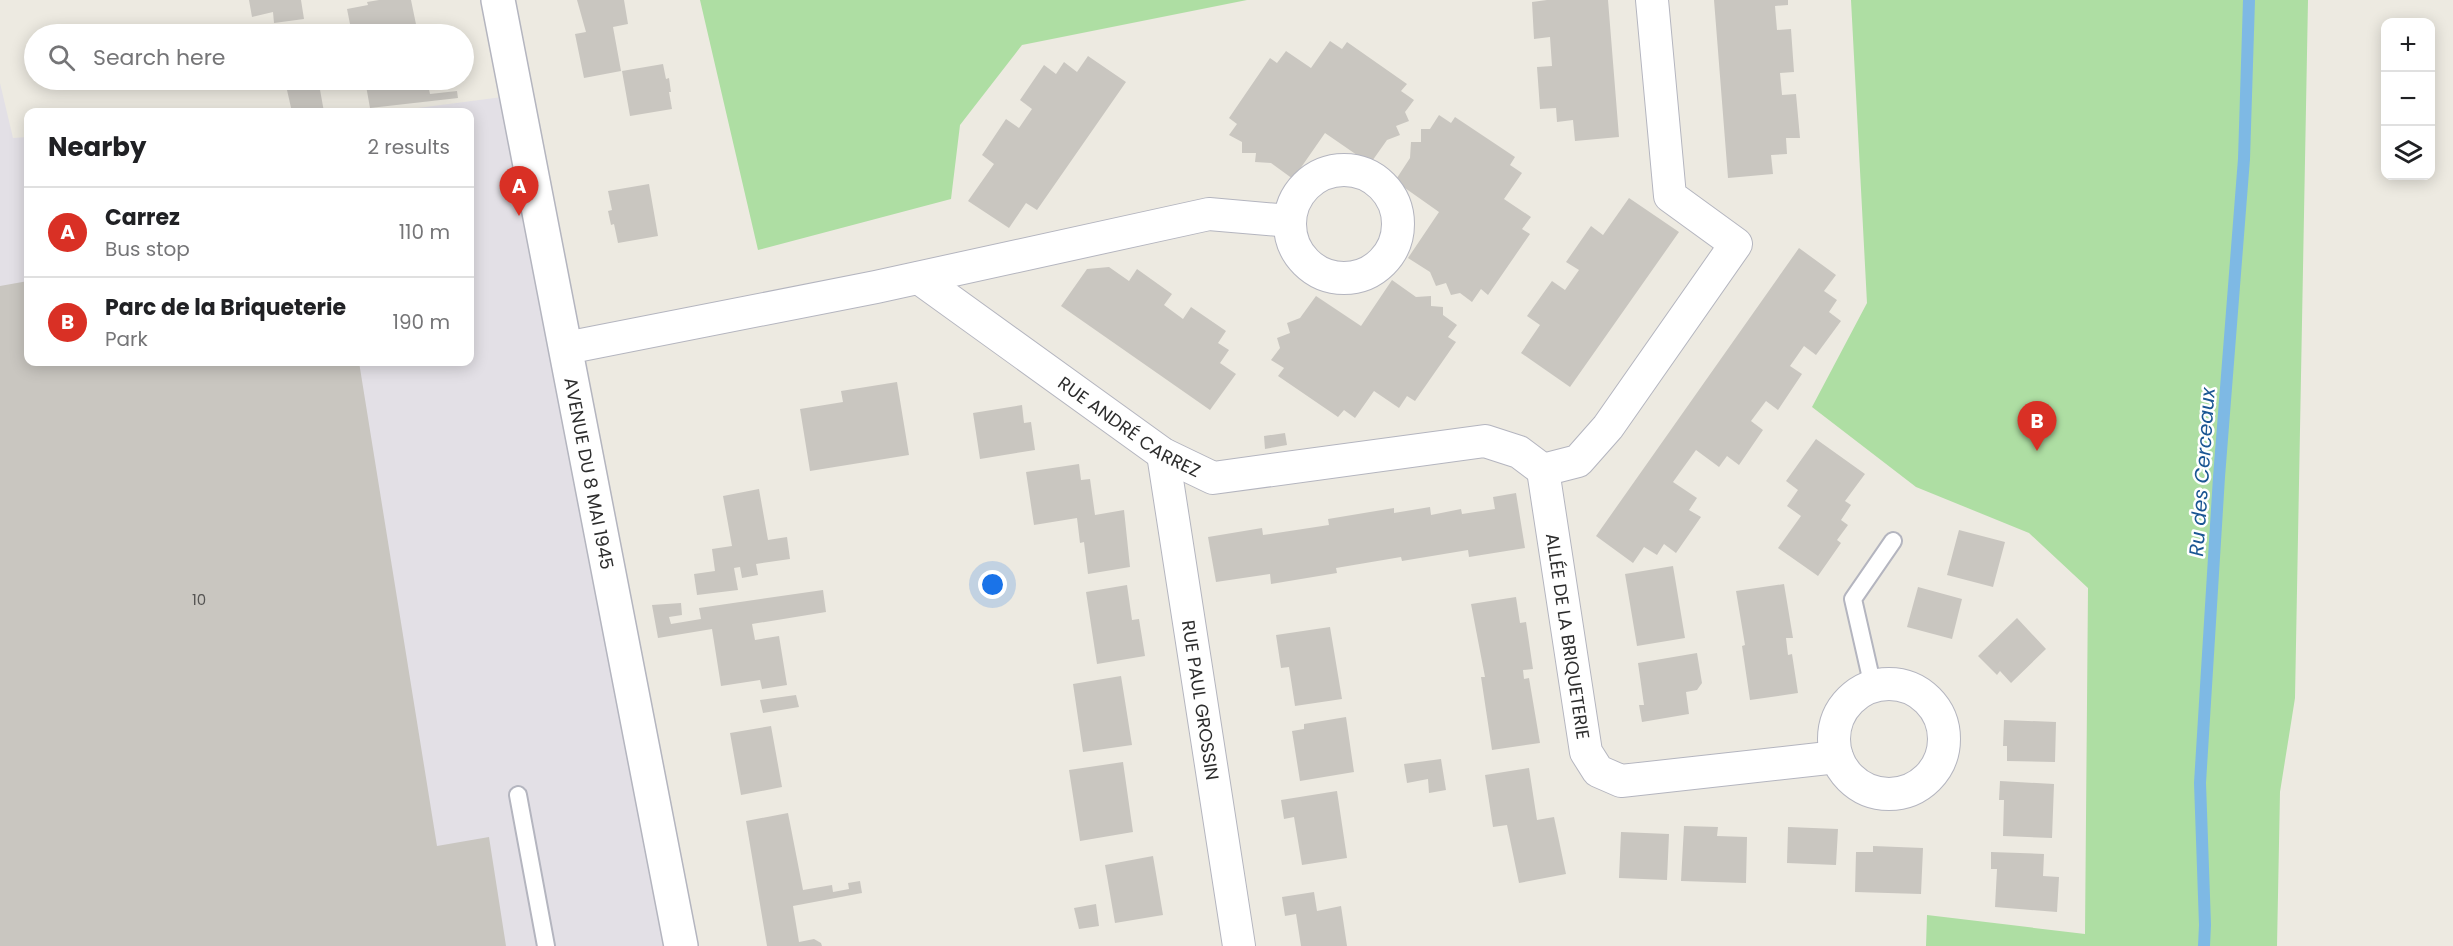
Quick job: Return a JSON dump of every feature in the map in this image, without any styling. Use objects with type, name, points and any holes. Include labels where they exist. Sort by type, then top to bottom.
[{"type":"street","name":"AVENUE DU 8 MAI 1945","points":[[498,0],[681,946]]},
{"type":"street","points":[[1544,471],[1578,461],[1608,427],[1736,244],[1670,196],[1652,0]]},
{"type":"street","points":[[566,348],[919,278],[1209,214],[1290,221]]},
{"type":"street","name":"RUE ANDRÉ CARREZ","points":[[919,278],[1163,454],[1213,478],[1485,441],[1519,452],[1544,471]]},
{"type":"street","name":"RUE PAUL GROSSIN","points":[[1163,454],[1239,946]]},
{"type":"street","name":"ALLÉE DE LA BRIQUETERIE","points":[[1544,471],[1586,752],[1598,771],[1622,781],[1837,756]]},
{"type":"street","points":[[1890,684],[1907,687],[1923,695],[1935,708],[1942,724],[1944,743],[1940,761],[1930,777],[1914,788],[1896,794],[1877,793],[1860,786],[1846,774],[1837,756],[1834,740],[1836,723],[1844,707],[1857,694],[1873,687],[1890,684]]},
{"type":"lane","points":[[1873,687],[1853,599],[1893,541]]},
{"type":"lane","points":[[519,795],[546,946]]},
{"type":"shaded area","points":[[0,83],[13,138],[24,137],[24,366],[474,366],[474,108],[418,108],[517,95],[681,946],[0,946]]},
{"type":"green space","points":[[700,0],[1247,0],[1022,45],[960,125],[951,199],[758,250]]},
{"type":"green space","points":[[1851,0],[2308,0],[2295,698],[2280,792],[2277,946],[1926,946],[1927,915],[2085,934],[2088,588],[2029,533],[1916,487],[1812,407],[1867,303]]},
{"type":"building","points":[[249,0],[301,0],[304,19],[274,23],[273,12],[252,17]]},
{"type":"building","points":[[411,0],[416,24],[350,24],[347,9],[368,5],[367,2]]},
{"type":"building","points":[[577,0],[624,0],[628,24],[613,27],[621,71],[584,78],[575,34],[586,32]]},
{"type":"building","points":[[1608,0],[1619,137],[1575,141],[1573,120],[1557,122],[1556,108],[1540,109],[1537,67],[1552,66],[1550,37],[1534,39],[1532,2]]},
{"type":"building","points":[[1714,0],[1788,0],[1788,5],[1775,6],[1777,30],[1791,29],[1794,72],[1780,73],[1782,95],[1796,94],[1800,138],[1786,138],[1787,154],[1771,155],[1773,174],[1728,178]]},
{"type":"building","points":[[1330,41],[1342,49],[1347,42],[1407,84],[1401,91],[1414,100],[1405,112],[1409,121],[1396,126],[1400,135],[1387,140],[1370,164],[1325,133],[1293,179],[1271,163],[1255,162],[1256,153],[1242,153],[1242,142],[1229,135],[1237,124],[1229,118],[1270,58],[1277,63],[1286,51],[1311,68]]},
{"type":"building","points":[[1088,56],[1126,82],[1037,210],[1026,203],[1009,228],[968,201],[994,164],[982,155],[1006,119],[1019,128],[1032,109],[1020,100],[1044,65],[1056,74],[1064,62],[1077,72]]},
{"type":"building","points":[[663,64],[666,79],[669,78],[672,109],[630,116],[622,71]]},
{"type":"building","points":[[287,90],[320,90],[323,108],[291,108]]},
{"type":"building","points":[[367,90],[429,90],[430,94],[457,91],[458,98],[370,108]]},
{"type":"building","points":[[1439,115],[1451,123],[1455,117],[1515,157],[1510,165],[1522,173],[1504,199],[1531,217],[1522,229],[1530,234],[1488,295],[1481,289],[1472,302],[1460,293],[1451,295],[1446,283],[1436,286],[1430,272],[1408,258],[1439,212],[1395,181],[1410,158],[1411,142],[1421,142],[1421,129],[1430,129]]},
{"type":"building","points":[[649,184],[658,236],[618,243],[614,224],[611,225],[608,211],[612,210],[608,191]]},
{"type":"building","points":[[1629,198],[1679,232],[1570,387],[1521,353],[1540,325],[1527,316],[1552,281],[1565,290],[1579,270],[1566,262],[1591,226],[1603,235]]},
{"type":"building","points":[[1799,248],[1836,275],[1824,291],[1837,300],[1829,312],[1841,321],[1816,355],[1804,346],[1790,366],[1802,374],[1778,410],[1766,401],[1751,421],[1763,430],[1739,465],[1727,456],[1719,467],[1696,450],[1673,482],[1697,498],[1689,510],[1701,517],[1676,553],[1664,544],[1657,555],[1644,547],[1633,563],[1596,536]]},
{"type":"building","points":[[1109,267],[1129,281],[1137,269],[1172,294],[1164,305],[1183,319],[1191,307],[1226,331],[1218,343],[1229,350],[1220,363],[1236,374],[1210,410],[1061,306],[1087,269]]},
{"type":"building","points":[[1392,280],[1416,297],[1431,296],[1431,306],[1443,307],[1443,315],[1457,325],[1448,337],[1456,342],[1415,401],[1407,396],[1399,408],[1374,391],[1355,418],[1344,410],[1338,417],[1278,376],[1284,368],[1271,360],[1280,348],[1277,338],[1290,333],[1287,323],[1300,318],[1316,296],[1361,326]]},
{"type":"building","points":[[24,282],[24,366],[360,366],[437,846],[489,837],[506,946],[0,946],[0,286]]},
{"type":"building","points":[[897,382],[909,455],[810,471],[800,409],[843,402],[841,391]]},
{"type":"building","points":[[1022,405],[1024,423],[1031,422],[1035,450],[980,459],[973,413]]},
{"type":"building","points":[[1285,433],[1287,445],[1265,449],[1264,436]]},
{"type":"building","points":[[1816,439],[1865,474],[1845,501],[1851,505],[1841,520],[1848,525],[1837,540],[1841,543],[1818,576],[1778,548],[1801,516],[1787,506],[1798,490],[1786,481]]},
{"type":"building","points":[[1079,464],[1081,480],[1090,479],[1095,515],[1124,510],[1130,567],[1088,574],[1084,542],[1080,543],[1077,518],[1034,525],[1026,472]]},
{"type":"building","points":[[759,489],[768,540],[787,537],[790,559],[756,564],[758,575],[742,578],[740,567],[734,568],[738,590],[697,595],[694,574],[715,571],[712,549],[732,546],[723,496]]},
{"type":"building","points":[[1516,493],[1525,548],[1469,557],[1468,550],[1402,561],[1401,557],[1336,568],[1337,573],[1271,584],[1270,574],[1216,582],[1208,537],[1262,528],[1263,535],[1329,525],[1328,519],[1394,508],[1394,513],[1430,507],[1431,515],[1461,509],[1462,514],[1495,509],[1493,497]]},
{"type":"building","points":[[1959,530],[2005,542],[1993,587],[1947,575]]},
{"type":"building","points":[[1673,566],[1685,638],[1637,646],[1625,574]]},
{"type":"building","points":[[1784,584],[1793,638],[1786,638],[1788,655],[1792,654],[1798,693],[1750,700],[1742,646],[1745,645],[1736,591]]},
{"type":"building","points":[[1127,585],[1132,620],[1139,619],[1145,656],[1097,664],[1086,592]]},
{"type":"building","points":[[1918,587],[1962,599],[1952,639],[1907,627]]},
{"type":"building","points":[[823,590],[826,612],[752,624],[755,640],[779,636],[787,685],[762,689],[760,680],[721,686],[712,629],[658,638],[652,605],[681,603],[682,615],[669,617],[671,624],[701,619],[699,608]]},
{"type":"building","points":[[1516,597],[1520,623],[1526,622],[1533,669],[1523,670],[1524,679],[1529,678],[1540,743],[1492,750],[1481,677],[1485,677],[1471,604]]},
{"type":"building","points":[[2017,618],[2046,649],[2011,683],[2000,671],[1997,675],[1978,656]]},
{"type":"building","points":[[1330,627],[1342,699],[1295,706],[1289,667],[1281,668],[1276,635]]},
{"type":"building","points":[[1697,653],[1702,683],[1697,690],[1686,692],[1689,714],[1642,722],[1639,705],[1644,705],[1638,663]]},
{"type":"building","points":[[1121,676],[1132,745],[1083,752],[1073,684]]},
{"type":"building","points":[[796,695],[799,707],[763,713],[760,700]]},
{"type":"building","points":[[1346,717],[1354,772],[1300,781],[1292,731],[1304,729],[1304,724]]},
{"type":"building","points":[[2004,720],[2056,722],[2055,762],[2007,761],[2007,746],[2003,746]]},
{"type":"building","points":[[771,726],[782,787],[741,795],[730,733]]},
{"type":"building","points":[[1441,759],[1446,790],[1429,793],[1428,779],[1407,783],[1404,764]]},
{"type":"building","points":[[1123,762],[1133,832],[1080,841],[1069,770]]},
{"type":"building","points":[[1529,768],[1537,820],[1554,817],[1566,874],[1519,883],[1507,825],[1493,827],[1485,775]]},
{"type":"building","points":[[2000,781],[2054,784],[2052,838],[2003,836],[2004,800],[1999,800]]},
{"type":"building","points":[[1337,791],[1347,858],[1302,865],[1294,817],[1284,819],[1281,800]]},
{"type":"building","points":[[788,813],[803,890],[832,885],[833,892],[849,889],[848,883],[860,881],[862,893],[793,906],[799,942],[814,939],[822,946],[767,946],[746,821]]},
{"type":"building","points":[[1684,826],[1718,827],[1717,836],[1747,837],[1746,883],[1681,881]]},
{"type":"building","points":[[1788,827],[1838,829],[1836,865],[1787,863]]},
{"type":"building","points":[[1621,832],[1669,834],[1667,880],[1619,878]]},
{"type":"building","points":[[1873,846],[1923,848],[1921,894],[1855,892],[1856,852],[1873,852]]},
{"type":"building","points":[[1991,852],[2044,854],[2043,876],[2059,877],[2057,912],[1995,907],[1997,869],[1991,869]]},
{"type":"building","points":[[1153,856],[1163,915],[1115,923],[1105,865]]},
{"type":"building","points":[[1314,892],[1317,911],[1341,906],[1347,946],[1301,946],[1296,914],[1285,916],[1282,897]]},
{"type":"building","points":[[1096,904],[1099,926],[1079,929],[1074,908]]},
{"type":"waterway","name":"Ru des Cerceaux","points":[[2204,946],[2200,783],[2219,477],[2244,159],[2249,0]]},
{"type":"place","name":"Carrez","points":[[519,216]]},
{"type":"place","name":"Parc de la Briqueterie","points":[[2037,451]]}]
